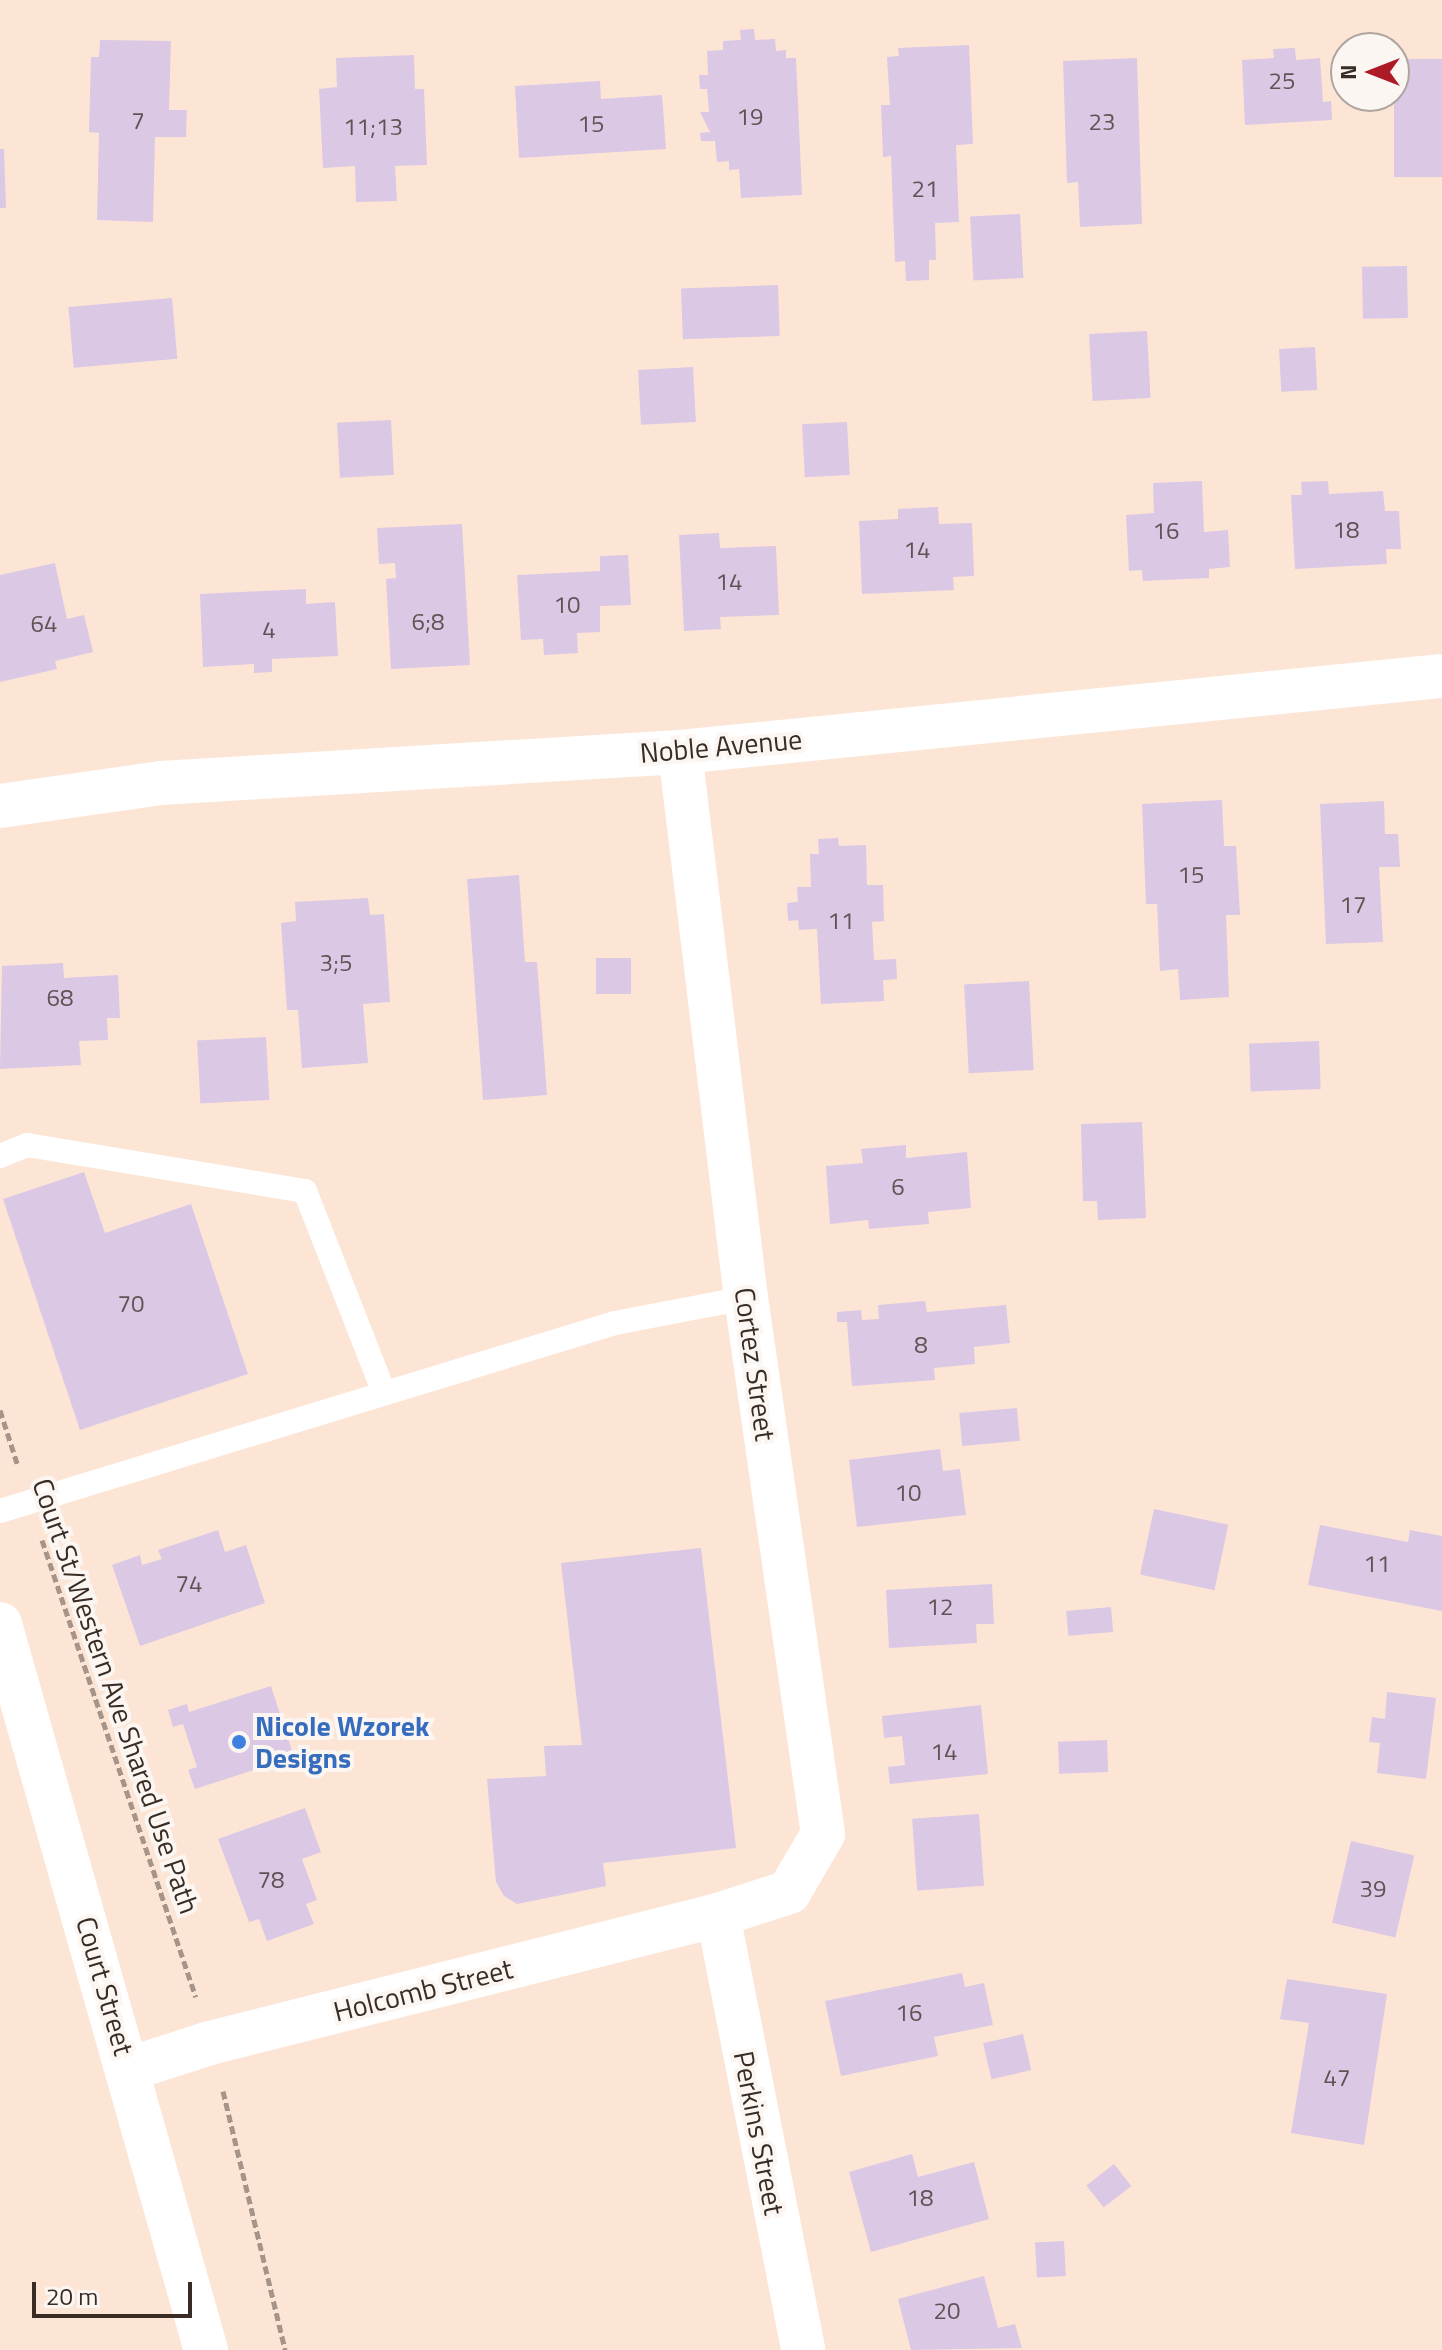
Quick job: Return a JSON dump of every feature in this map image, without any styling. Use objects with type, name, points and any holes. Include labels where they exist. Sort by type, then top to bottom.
[{"type":"street","name":"Noble Avenue","points":[[0,806],[161,783],[680,752],[1442,676]]},
{"type":"street","name":"Cortez Street","points":[[680,752],[746,1298],[823,1834],[789,1892],[718,1915]]},
{"type":"street","name":"Court Street","points":[[0,1624],[129,2069],[206,2350]]},
{"type":"street","name":"Holcomb Street","points":[[129,2069],[210,2043],[718,1915]]},
{"type":"street","name":"Perkins Street","points":[[718,1915],[803,2350]]},
{"type":"lane","points":[[0,1156],[27,1145],[305,1191],[384,1393]]},
{"type":"lane","points":[[0,1511],[615,1323],[746,1298]]},
{"type":"path","name":"Court St/Western Ave Shared Use Path","points":[[0,1410],[195,1994]]},
{"type":"path","points":[[221,2084],[285,2350]]},
{"type":"building","points":[[754,29],[755,40],[775,39],[776,51],[786,50],[786,58],[796,58],[802,195],[741,198],[739,169],[729,170],[729,161],[717,162],[715,141],[701,141],[700,133],[710,132],[700,112],[709,112],[707,89],[700,89],[699,75],[708,75],[707,51],[723,50],[723,41],[741,40],[740,30]]},
{"type":"building","points":[[100,40],[171,41],[169,110],[187,110],[186,137],[155,137],[153,222],[97,220],[99,133],[89,132],[91,57],[99,57]]},
{"type":"building","points":[[969,45],[973,144],[956,145],[959,222],[935,223],[936,260],[929,260],[929,280],[906,281],[905,261],[895,262],[891,156],[883,157],[881,105],[890,105],[887,57],[899,56],[898,48]]},
{"type":"building","points":[[1295,48],[1296,60],[1320,58],[1323,102],[1330,101],[1332,120],[1245,125],[1242,60],[1274,58],[1273,49]]},
{"type":"building","points":[[414,55],[415,89],[424,89],[427,165],[395,166],[397,201],[356,202],[355,166],[323,168],[319,89],[337,87],[336,58]]},
{"type":"building","points":[[1137,58],[1142,224],[1080,227],[1078,182],[1067,183],[1063,61]]},
{"type":"building","points":[[1410,59],[1442,59],[1442,177],[1394,177],[1394,112],[1410,112]]},
{"type":"building","points":[[600,81],[601,99],[662,95],[666,149],[519,158],[515,86]]},
{"type":"building","points":[[0,149],[4,149],[6,208],[0,208]]},
{"type":"building","points":[[1020,214],[1023,278],[973,281],[970,217]]},
{"type":"building","points":[[1407,266],[1408,318],[1363,319],[1362,267]]},
{"type":"building","points":[[778,285],[780,336],[683,339],[681,288]]},
{"type":"building","points":[[172,298],[177,359],[74,368],[68,307]]},
{"type":"building","points":[[1147,331],[1151,398],[1093,401],[1089,334]]},
{"type":"building","points":[[1315,347],[1317,390],[1281,392],[1279,349]]},
{"type":"building","points":[[693,367],[696,422],[641,425],[638,370]]},
{"type":"building","points":[[391,420],[394,475],[340,478],[337,423]]},
{"type":"building","points":[[847,422],[850,475],[805,477],[802,424]]},
{"type":"building","points":[[1202,481],[1204,532],[1228,530],[1230,567],[1209,569],[1209,578],[1143,581],[1142,570],[1129,571],[1126,515],[1154,513],[1153,483]]},
{"type":"building","points":[[1328,481],[1329,494],[1383,491],[1385,511],[1399,511],[1401,549],[1386,549],[1387,564],[1295,569],[1291,495],[1302,495],[1301,482]]},
{"type":"building","points":[[938,507],[939,524],[972,523],[974,576],[953,577],[954,590],[862,594],[859,521],[898,519],[898,509]]},
{"type":"building","points":[[462,524],[470,665],[391,669],[386,579],[396,578],[395,563],[379,564],[377,528]]},
{"type":"building","points":[[719,533],[720,548],[776,546],[779,615],[720,617],[721,629],[684,631],[679,535]]},
{"type":"building","points":[[628,555],[631,605],[600,606],[600,632],[577,633],[578,653],[544,655],[543,639],[521,640],[517,575],[600,571],[600,556]]},
{"type":"building","points":[[55,563],[67,619],[84,615],[93,652],[55,661],[57,669],[0,682],[0,575]]},
{"type":"building","points":[[306,589],[306,604],[335,602],[338,656],[272,659],[272,672],[254,673],[254,664],[203,667],[200,594]]},
{"type":"building","points":[[1222,800],[1224,846],[1236,846],[1240,915],[1226,915],[1229,997],[1180,1000],[1178,969],[1160,971],[1157,904],[1146,904],[1142,804]]},
{"type":"building","points":[[1384,801],[1385,834],[1398,834],[1400,867],[1379,867],[1383,942],[1326,944],[1320,804]]},
{"type":"building","points":[[838,838],[839,846],[866,845],[867,885],[883,885],[884,921],[872,922],[874,960],[896,959],[897,979],[883,980],[884,1001],[821,1004],[817,929],[799,930],[798,920],[788,921],[787,903],[798,902],[797,887],[811,887],[810,854],[819,854],[818,839]]},
{"type":"building","points":[[519,875],[525,962],[537,962],[547,1095],[483,1100],[467,879]]},
{"type":"building","points":[[368,898],[370,915],[384,914],[390,1002],[363,1004],[368,1063],[302,1068],[298,1010],[287,1010],[281,923],[296,921],[295,902]]},
{"type":"building","points":[[596,958],[631,958],[631,994],[596,994]]},
{"type":"building","points":[[63,963],[64,978],[118,975],[120,1018],[107,1018],[108,1040],[79,1041],[81,1065],[0,1069],[2,966]]},
{"type":"building","points":[[1029,981],[1034,1070],[969,1073],[964,984]]},
{"type":"building","points":[[266,1037],[269,1100],[200,1104],[197,1041]]},
{"type":"building","points":[[1319,1041],[1321,1089],[1251,1091],[1249,1043]]},
{"type":"building","points":[[1142,1122],[1146,1218],[1098,1220],[1097,1201],[1083,1201],[1081,1124]]},
{"type":"building","points":[[906,1145],[906,1158],[967,1152],[971,1208],[928,1212],[929,1224],[869,1229],[868,1220],[830,1224],[826,1166],[863,1163],[861,1149]]},
{"type":"building","points":[[84,1172],[105,1233],[191,1204],[248,1374],[80,1430],[3,1199]]},
{"type":"building","points":[[925,1301],[927,1312],[1006,1305],[1010,1343],[974,1347],[975,1364],[934,1368],[935,1380],[852,1386],[847,1322],[837,1322],[837,1312],[861,1310],[862,1320],[879,1319],[878,1305]]},
{"type":"building","points":[[1017,1408],[1020,1441],[962,1446],[959,1413]]},
{"type":"building","points":[[940,1449],[943,1471],[960,1469],[966,1515],[857,1527],[849,1460]]},
{"type":"building","points":[[1154,1509],[1228,1525],[1214,1590],[1140,1575]]},
{"type":"building","points":[[1320,1525],[1408,1542],[1410,1530],[1442,1536],[1442,1611],[1308,1585]]},
{"type":"building","points":[[218,1530],[225,1552],[246,1545],[265,1603],[140,1646],[112,1565],[140,1555],[142,1565],[162,1559],[158,1550]]},
{"type":"building","points":[[701,1548],[736,1848],[603,1863],[606,1886],[517,1904],[504,1896],[496,1882],[487,1779],[546,1776],[544,1746],[582,1745],[561,1563]]},
{"type":"building","points":[[992,1584],[994,1624],[976,1624],[977,1643],[889,1648],[886,1590]]},
{"type":"building","points":[[1111,1607],[1113,1632],[1068,1636],[1066,1611]]},
{"type":"building","name":"Nicole Wzorek Designs","points":[[271,1686],[294,1757],[195,1789],[188,1770],[197,1767],[183,1724],[173,1727],[168,1710],[187,1704],[189,1712]]},
{"type":"building","points":[[1387,1692],[1436,1698],[1426,1779],[1377,1773],[1380,1743],[1369,1742],[1372,1717],[1385,1719]]},
{"type":"building","points":[[981,1705],[988,1774],[890,1784],[888,1767],[905,1765],[902,1736],[884,1738],[882,1716]]},
{"type":"building","points":[[1107,1740],[1108,1772],[1059,1774],[1058,1742]]},
{"type":"building","points":[[305,1808],[321,1852],[302,1859],[317,1900],[306,1904],[314,1924],[267,1941],[259,1919],[249,1922],[218,1839]]},
{"type":"building","points":[[979,1814],[984,1886],[917,1890],[912,1819]]},
{"type":"building","points":[[1351,1841],[1414,1856],[1395,1937],[1332,1923]]},
{"type":"building","points":[[962,1973],[965,1987],[984,1983],[993,2025],[934,2037],[938,2056],[841,2076],[825,2001]]},
{"type":"building","points":[[1287,1979],[1387,1994],[1364,2145],[1291,2133],[1309,2023],[1280,2019]]},
{"type":"building","points":[[1023,2034],[1031,2070],[991,2079],[983,2043]]},
{"type":"building","points":[[912,2154],[918,2177],[974,2162],[989,2219],[871,2252],[849,2172]]},
{"type":"building","points":[[1114,2164],[1131,2186],[1104,2208],[1086,2186]]},
{"type":"building","points":[[1064,2241],[1066,2276],[1037,2277],[1035,2243]]},
{"type":"building","points":[[984,2276],[998,2328],[1015,2324],[1022,2348],[911,2350],[898,2299]]},
{"type":"place","name":"Nicole Wzorek Designs","points":[[239,1742]]}]
